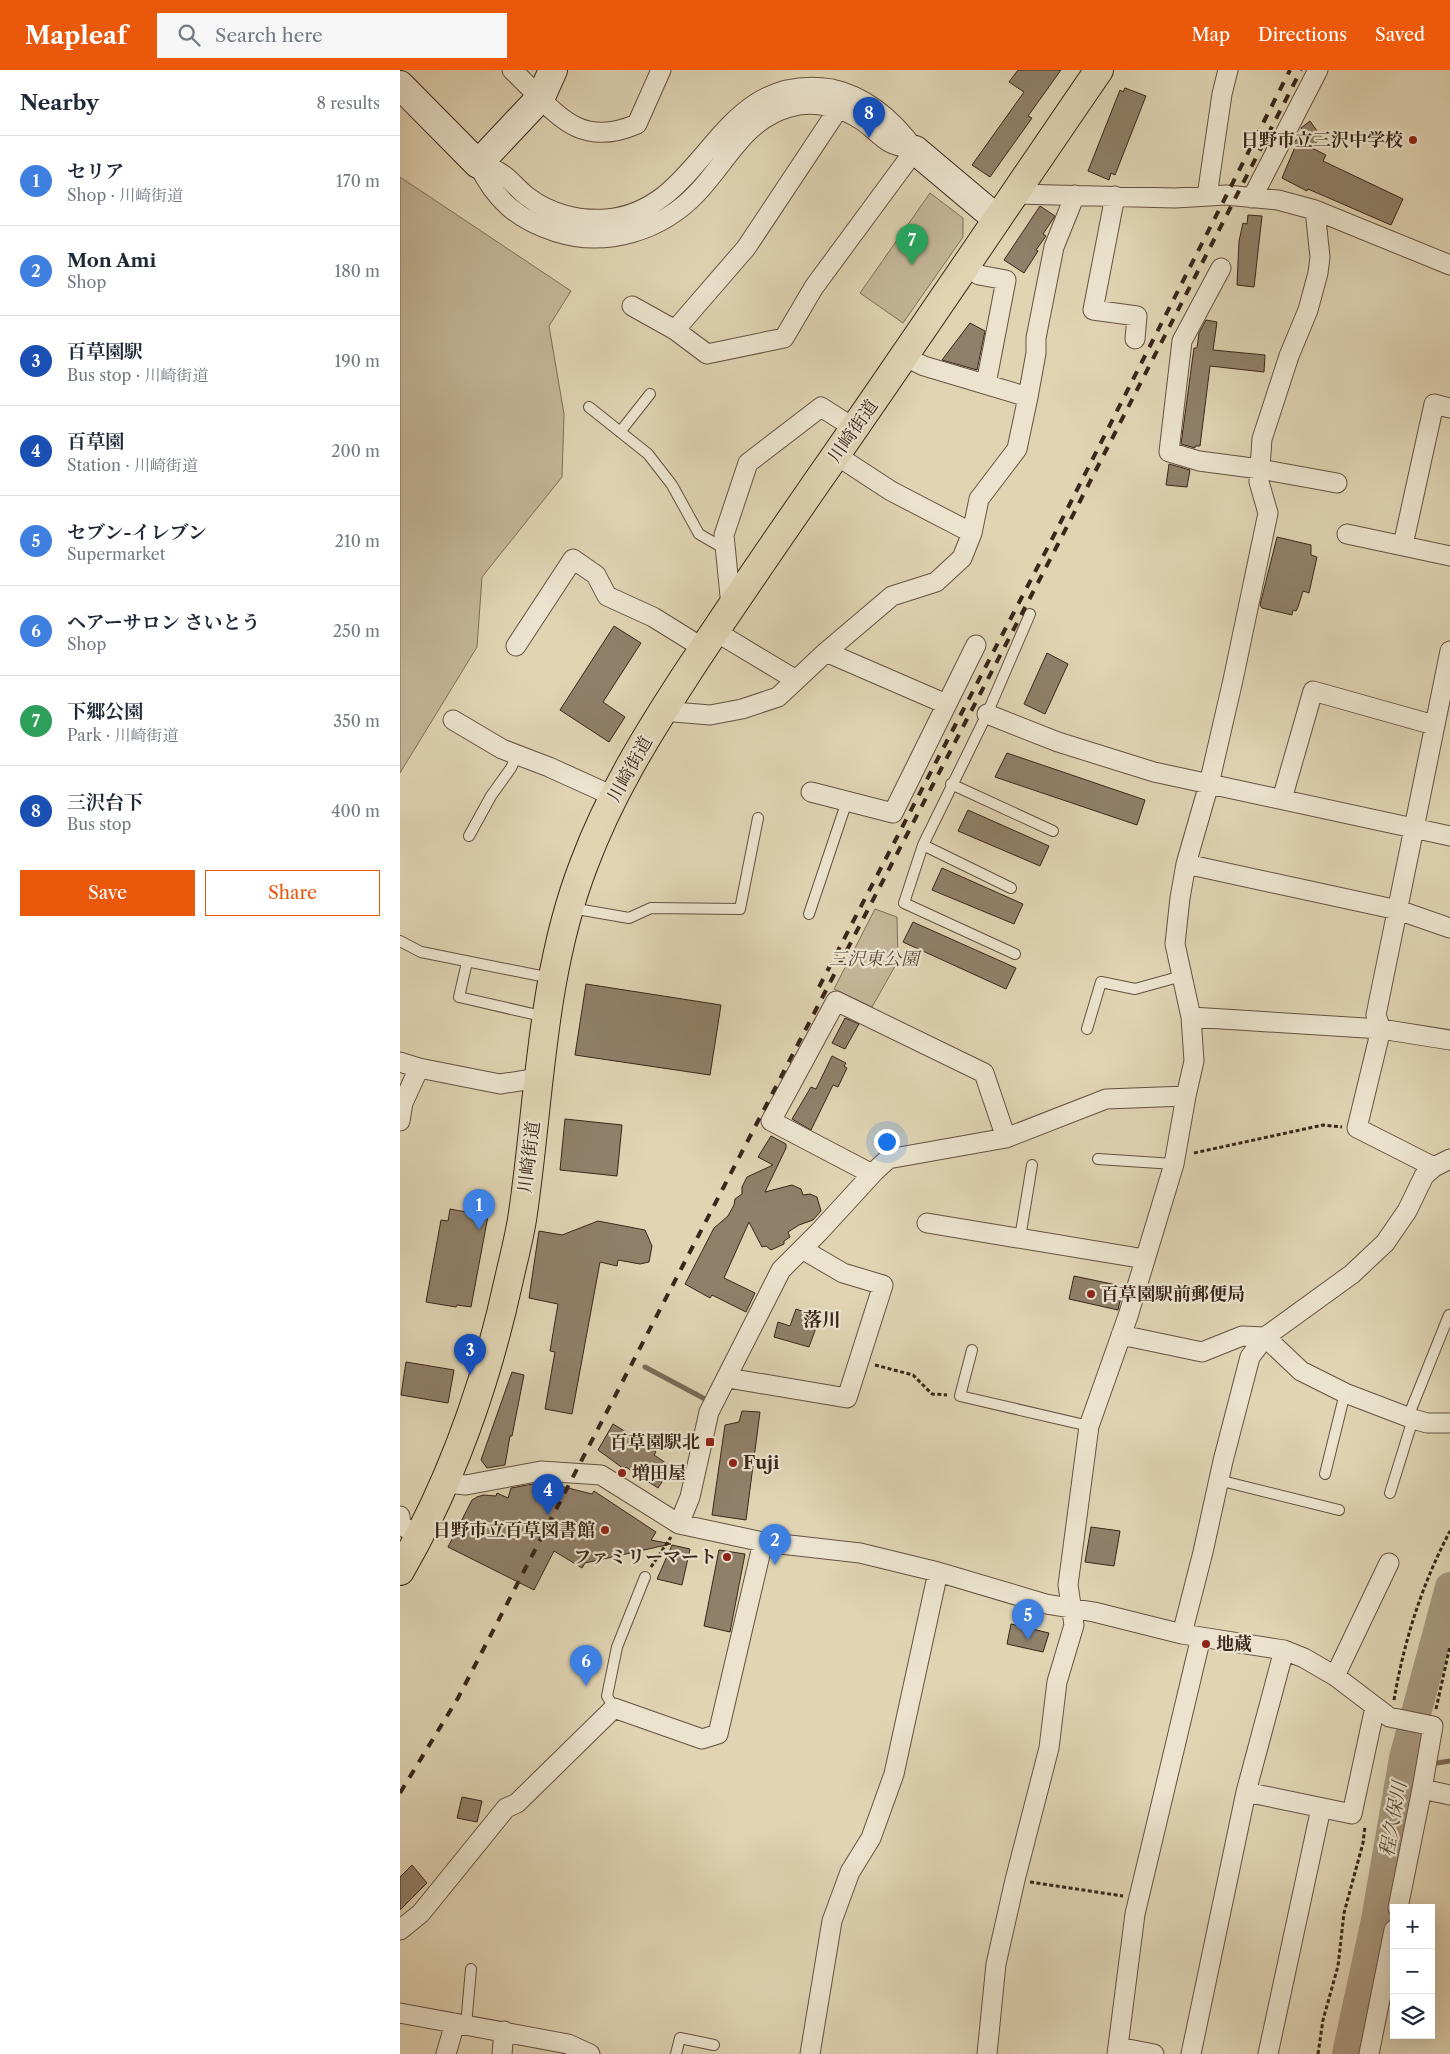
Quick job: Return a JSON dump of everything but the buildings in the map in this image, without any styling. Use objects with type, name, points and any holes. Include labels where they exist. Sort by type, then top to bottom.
[{"type":"main road","name":"川崎街道","points":[[408,1552],[445,1483],[468,1422],[502,1310],[522,1217],[538,1078],[552,979],[569,908],[584,864],[613,796],[662,711],[708,639],[905,357],[1099,70]]},
{"type":"street","points":[[512,70],[557,115],[574,127],[598,133],[618,132],[637,124],[661,70]]},
{"type":"street","points":[[478,164],[541,97],[553,70]]},
{"type":"street","points":[[1207,196],[1222,94],[1228,70]]},
{"type":"street","points":[[1252,198],[1318,70]]},
{"type":"street","points":[[400,85],[478,164],[489,187],[516,213],[540,227],[572,237],[606,238],[634,233],[670,216],[697,193],[747,130],[767,115],[792,106],[808,105],[839,108],[862,121],[890,143],[915,150]]},
{"type":"street","points":[[478,164],[500,172],[528,197],[549,210],[576,218],[606,219],[631,214],[657,201],[680,181],[736,113],[760,96],[791,87],[821,87],[848,93],[871,105],[899,128],[915,150],[997,219]]},
{"type":"street","points":[[675,330],[746,248],[839,108]]},
{"type":"street","points":[[632,306],[675,330],[707,354],[784,338],[814,287],[915,150]]},
{"type":"street","points":[[1014,194],[1116,196],[1226,195],[1278,200],[1315,210],[1450,265]]},
{"type":"street","points":[[662,711],[710,715],[742,709],[778,697],[826,652],[892,596],[936,582],[962,558],[972,533],[979,499],[1017,449],[1054,246],[1075,195]]},
{"type":"street","points":[[1116,196],[1093,310],[1137,316],[1135,340]]},
{"type":"street","points":[[987,2054],[996,1964],[1015,1880],[1049,1748],[1057,1682],[1074,1625],[1068,1585],[1089,1426],[1121,1335],[1175,1160],[1194,1061],[1191,1017],[1175,944],[1186,864],[1209,784],[1268,513],[1259,482],[1262,440],[1315,287],[1320,257],[1315,210]]},
{"type":"street","points":[[966,265],[979,275],[1006,280],[986,384]]},
{"type":"street","points":[[1221,268],[1182,341],[1169,452],[1200,461],[1260,469],[1337,483]]},
{"type":"street","points":[[905,357],[924,366],[1028,397]]},
{"type":"street","points":[[1403,545],[1434,404],[1450,408]]},
{"type":"street","points":[[731,606],[724,535],[748,463],[821,407],[854,428]]},
{"type":"street","points":[[836,455],[891,491],[972,533]]},
{"type":"street","points":[[1347,534],[1450,556]]},
{"type":"street","points":[[516,646],[573,559],[596,575],[607,596],[708,639],[796,680]]},
{"type":"street","points":[[811,792],[893,813],[976,645]]},
{"type":"street","points":[[1442,1163],[1357,1128],[1381,1029],[1376,1015],[1450,651]]},
{"type":"street","points":[[826,652],[946,704]]},
{"type":"street","points":[[1282,799],[1313,691],[1434,725]]},
{"type":"street","points":[[987,714],[1058,742],[1154,772],[1450,836]]},
{"type":"street","points":[[453,720],[502,749],[550,767],[613,796]]},
{"type":"street","points":[[1186,864],[1398,910],[1450,928]]},
{"type":"street","points":[[872,1174],[771,1121],[836,1001],[984,1074],[1006,1138]]},
{"type":"street","points":[[1191,1017],[1381,1029],[1450,1040]]},
{"type":"street","points":[[400,1062],[419,1068],[500,1084],[538,1078]]},
{"type":"street","points":[[400,1121],[404,1103],[419,1068]]},
{"type":"street","points":[[673,1530],[690,1497],[709,1412],[728,1378],[781,1270],[872,1174],[888,1160],[1006,1138],[1106,1099],[1186,1096]]},
{"type":"street","points":[[1182,1634],[1203,1552],[1218,1480],[1250,1357],[1265,1337],[1352,1274],[1385,1243],[1407,1211],[1424,1176],[1442,1163]]},
{"type":"street","points":[[927,1223],[1145,1259]]},
{"type":"street","points":[[728,1378],[847,1398],[882,1285],[844,1273],[802,1250]]},
{"type":"street","points":[[1121,1335],[1202,1352],[1242,1336],[1265,1337],[1301,1371],[1345,1393],[1427,1423],[1450,1423]]},
{"type":"street","points":[[445,1483],[466,1485],[541,1471],[601,1475],[673,1530],[860,1553],[938,1572],[1046,1604],[1182,1634],[1284,1650],[1304,1658],[1335,1676],[1382,1712],[1431,1725],[1422,1789],[1399,1904]]},
{"type":"street","points":[[400,1516],[408,1552]]},
{"type":"street","points":[[400,1930],[420,1913],[506,1808],[517,1803],[614,1708],[702,1739],[718,1734],[762,1542]]},
{"type":"street","points":[[1335,1676],[1389,1564]]},
{"type":"street","points":[[810,2054],[832,1921],[850,1872],[871,1838],[894,1774],[938,1572]]},
{"type":"street","points":[[1154,2054],[1118,2050],[1138,1898],[1201,1637]]},
{"type":"street","points":[[1191,2054],[1246,1792],[1284,1650]]},
{"type":"street","points":[[1246,1792],[1352,1814],[1382,1712]]},
{"type":"street","points":[[1422,1789],[1450,1795]]},
{"type":"street","points":[[1268,2054],[1321,1808]]},
{"type":"street","points":[[1369,2054],[1390,1949]]},
{"type":"street","points":[[400,2013],[568,2044],[590,2054]]},
{"type":"street","points":[[446,2054],[461,2024]]},
{"type":"street","points":[[502,2054],[504,2031]]},
{"type":"lane","points":[[620,432],[650,394]]},
{"type":"lane","points":[[589,406],[648,454],[672,486],[699,534],[725,549]]},
{"type":"lane","points":[[1015,954],[904,903],[923,845],[951,784],[987,714],[1030,614]]},
{"type":"lane","points":[[468,836],[491,796],[511,768],[517,755]]},
{"type":"lane","points":[[951,784],[1053,831]]},
{"type":"lane","points":[[809,914],[847,801]]},
{"type":"lane","points":[[569,908],[629,918],[652,908],[740,909],[758,818]]},
{"type":"lane","points":[[923,845],[1011,888]]},
{"type":"lane","points":[[400,941],[421,952],[552,979]]},
{"type":"lane","points":[[467,962],[459,997],[546,1017]]},
{"type":"lane","points":[[1087,1030],[1101,982],[1135,989],[1182,976]]},
{"type":"lane","points":[[1098,1159],[1175,1160]]},
{"type":"lane","points":[[1020,1238],[1032,1165]]},
{"type":"lane","points":[[1390,1493],[1411,1418],[1449,1315]]},
{"type":"lane","points":[[972,1350],[960,1396],[1089,1426]]},
{"type":"lane","points":[[1325,1474],[1345,1393]]},
{"type":"lane","points":[[1218,1480],[1339,1510]]},
{"type":"lane","points":[[614,1708],[607,1696],[617,1648],[645,1577]]},
{"type":"lane","points":[[461,2024],[471,1969]]},
{"type":"lane","points":[[676,2054],[680,2038],[714,2045]]},
{"type":"path","points":[[1175,1160],[1323,1125],[1357,1128]]},
{"type":"path","points":[[857,1363],[886,1367],[913,1375],[932,1394],[960,1396]]},
{"type":"path","points":[[1431,1725],[1450,1646]]},
{"type":"path","points":[[1015,1880],[1138,1898]]},
{"type":"green space","points":[[400,177],[571,291],[549,326],[564,414],[562,477],[482,577],[477,647],[400,773]]},
{"type":"green space","points":[[930,193],[963,218],[963,237],[903,323],[860,293]]},
{"type":"green space","name":"三沢東公園","points":[[875,909],[897,917],[898,961],[872,1007],[834,989]]},
{"type":"waterway","points":[[645,1367],[705,1399]]},
{"type":"waterway","name":"程久保川","points":[[1347,2054],[1376,1920],[1404,1758],[1450,1587]]},
{"type":"waterway","points":[[1437,1763],[1450,1761]]},
{"type":"waterway","points":[[1403,1765],[1415,1764]]},
{"type":"railway","points":[[819,987],[1050,543],[1290,70]]},
{"type":"railway","points":[[400,1793],[458,1698],[1057,546],[1301,70]]},
{"type":"place","name":"三沢台下","points":[[869,138]]},
{"type":"place","name":"日野市立三沢中学校","points":[[1413,140]]},
{"type":"place","name":"下郷公園","points":[[912,265]]},
{"type":"place","name":"セリア","points":[[479,1230]]},
{"type":"place","name":"百草園駅前郵便局","points":[[1091,1294]]},
{"type":"place","name":"百草園駅","points":[[470,1375]]},
{"type":"place","name":"百草園駅北","points":[[710,1442]]},
{"type":"place","name":"Fuji","points":[[733,1463]]},
{"type":"place","name":"増田屋","points":[[622,1473]]},
{"type":"place","name":"百草園","points":[[548,1515]]},
{"type":"place","name":"日野市立百草図書館","points":[[605,1530]]},
{"type":"place","name":"ファミリーマート","points":[[727,1557]]},
{"type":"place","name":"Mon Ami","points":[[775,1565]]},
{"type":"place","name":"セブン-イレブン","points":[[1028,1640]]},
{"type":"place","name":"地蔵","points":[[1206,1644]]},
{"type":"place","name":"ヘアーサロン さいとう","points":[[586,1686]]},
{"type":"district","name":"落川","points":[[822,1319]]}]
